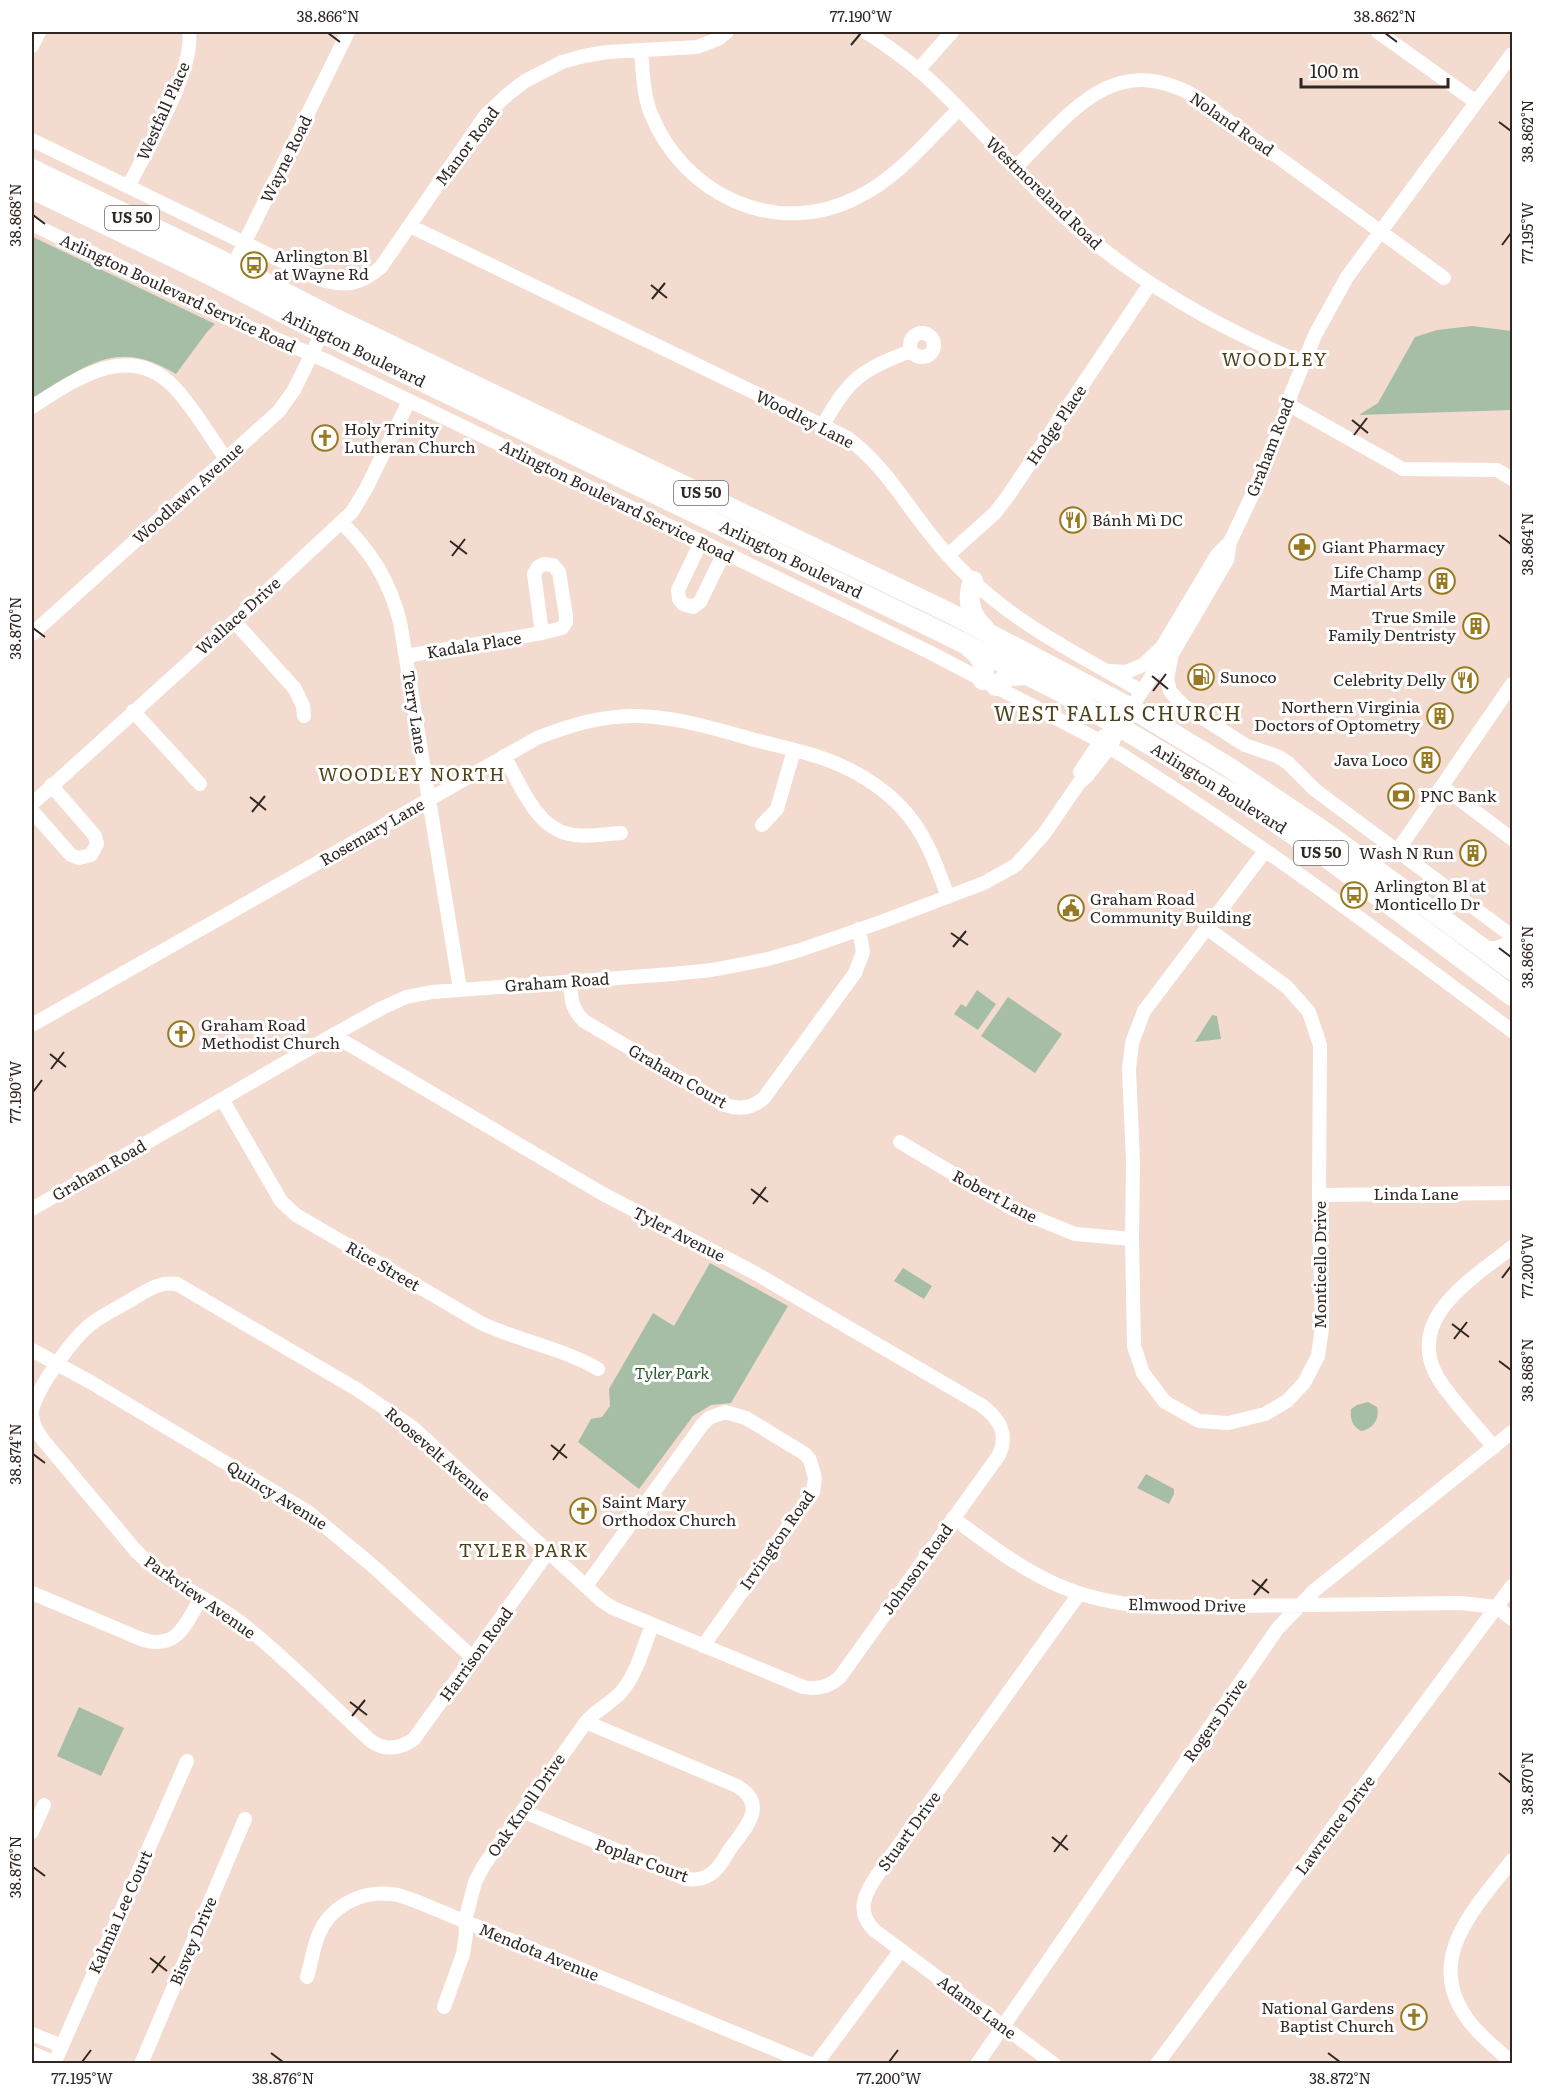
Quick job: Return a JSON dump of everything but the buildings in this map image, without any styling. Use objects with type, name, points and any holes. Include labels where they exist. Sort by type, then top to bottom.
[{"type":"highway","name":"Arlington Boulevard","points":[[32,169],[359,329],[825,552],[994,636],[1131,708],[1268,792],[1512,970]]},
{"type":"highway","name":"Arlington Boulevard","points":[[32,189],[214,277],[322,333],[966,644],[1056,690],[1238,797],[1281,826],[1512,996]]},
{"type":"highway","points":[[322,333],[326,328],[333,326],[359,329]]},
{"type":"highway","points":[[973,581],[969,599],[972,614],[994,636]]},
{"type":"highway","points":[[966,644],[983,663],[990,683],[1008,676],[1028,675]]},
{"type":"highway","points":[[1486,951],[1497,951],[1512,945]]},
{"type":"main road","points":[[32,2054],[55,2063]]},
{"type":"street","points":[[32,46],[39,32]]},
{"type":"street","name":"Westfall Place","points":[[128,187],[181,78],[187,61],[189,32]]},
{"type":"street","name":"Wayne Road","points":[[233,266],[348,32]]},
{"type":"street","name":"Manor Road","points":[[244,244],[319,279],[344,284],[361,280],[372,275],[381,267],[485,116],[525,81],[562,62],[584,56],[607,52],[697,47],[718,39],[727,32]]},
{"type":"street","name":"Westmoreland Road","points":[[866,32],[918,70],[1071,223],[1150,284],[1224,327],[1303,363]]},
{"type":"street","points":[[918,70],[952,32]]},
{"type":"street","points":[[1378,32],[1476,102]]},
{"type":"street","points":[[641,51],[650,111],[671,152],[690,173],[715,192],[761,210],[803,213],[832,207],[857,198],[884,181],[958,110]]},
{"type":"street","name":"Graham Road","points":[[32,1209],[333,1035],[406,997],[460,989],[712,970],[800,950],[984,883],[1016,865],[1044,834],[1079,783],[1079,774],[1105,744],[1114,740],[1119,726],[1227,560],[1230,542],[1256,487],[1303,363],[1330,305],[1347,277],[1512,54]]},
{"type":"street","name":"Noland Road","points":[[1015,168],[1068,116],[1100,90],[1127,80],[1159,80],[1193,95],[1444,278]]},
{"type":"street","points":[[32,140],[244,244]]},
{"type":"street","name":"Arlington Boulevard Service Road","points":[[32,224],[212,311],[409,400],[990,683],[1105,744],[1345,906],[1512,1032]]},
{"type":"street","name":"Woodley Lane","points":[[410,226],[846,437],[875,462],[926,530],[973,581],[1014,615],[1142,691]]},
{"type":"street","points":[[214,277],[233,266]]},
{"type":"street","name":"Hodge Place","points":[[948,555],[995,513],[1008,496],[1150,284]]},
{"type":"street","name":"Woodlawn Avenue","points":[[32,634],[264,426],[287,402],[322,333]]},
{"type":"street","points":[[823,426],[834,404],[853,380],[873,367],[911,351]]},
{"type":"street","points":[[32,407],[86,375],[102,369],[122,365],[140,368],[157,374],[172,385],[183,397],[226,459]]},
{"type":"street","name":"Wallace Drive","points":[[32,804],[342,522],[363,494],[409,400]]},
{"type":"street","points":[[1289,405],[1403,469],[1512,469]]},
{"type":"street","points":[[1497,470],[1512,479]]},
{"type":"street","name":"Terry Lane","points":[[342,522],[366,548],[380,569],[391,591],[400,622],[460,989]]},
{"type":"street","points":[[701,542],[678,590],[679,600],[683,604],[693,606],[700,602],[724,553]]},
{"type":"street","name":"Kadala Place","points":[[406,656],[542,633],[558,630],[566,622],[559,572],[549,564],[538,567],[534,574],[542,633]]},
{"type":"street","points":[[234,621],[295,689],[303,706],[304,716]]},
{"type":"street","points":[[1108,671],[1126,672],[1165,654],[1170,691],[1184,706],[1245,745],[1277,756],[1288,763],[1315,790],[1512,936]]},
{"type":"street","points":[[1398,850],[1508,700],[1512,684]]},
{"type":"street","points":[[134,711],[200,784]]},
{"type":"street","name":"Rosemary Lane","points":[[32,1025],[537,738],[562,728],[603,718],[633,716],[678,720],[794,750],[844,767],[866,779],[901,807],[927,842],[948,897]]},
{"type":"street","points":[[762,825],[777,809],[794,750]]},
{"type":"street","points":[[504,756],[534,809],[549,825],[567,834],[621,832]]},
{"type":"street","points":[[32,811],[71,855],[79,858],[91,855],[97,844],[95,836],[51,785]]},
{"type":"street","points":[[1443,787],[1512,839]]},
{"type":"street","name":"Monticello Drive","points":[[1207,928],[1287,987],[1310,1012],[1320,1045],[1319,1195],[1322,1328],[1318,1356],[1304,1383],[1287,1401],[1265,1414],[1228,1423],[1200,1421],[1165,1402],[1143,1373],[1134,1346],[1133,1161],[1129,1069],[1132,1042],[1144,1011],[1265,850]]},
{"type":"street","name":"Graham Court","points":[[570,981],[572,1005],[577,1015],[584,1021],[726,1105],[748,1113],[764,1098],[855,973],[863,952],[859,929]]},
{"type":"street","name":"Tyler Avenue","points":[[333,1035],[611,1198],[755,1273],[981,1405],[993,1414],[1001,1427],[1002,1448]]},
{"type":"street","name":"Rice Street","points":[[222,1099],[280,1201],[296,1215],[481,1323],[518,1339],[573,1356],[598,1369]]},
{"type":"street","name":"Robert Lane","points":[[900,1142],[1011,1208],[1075,1234],[1132,1239]]},
{"type":"street","name":"Linda Lane","points":[[1319,1195],[1512,1194]]},
{"type":"street","points":[[1494,1447],[1437,1376],[1430,1353],[1430,1340],[1435,1318],[1450,1297],[1512,1247]]},
{"type":"street","name":"Roosevelt Avenue","points":[[57,1365],[82,1332],[100,1318],[154,1287],[162,1284],[177,1284],[387,1409],[412,1427],[586,1587],[613,1608],[803,1687],[812,1689],[826,1686]]},
{"type":"street","points":[[32,1350],[57,1365]]},
{"type":"street","name":"Parkview Avenue","points":[[57,1365],[36,1399],[32,1413],[35,1428],[136,1551],[149,1565],[169,1580],[244,1625],[370,1740],[382,1746],[396,1747]]},
{"type":"street","name":"Quincy Avenue","points":[[57,1365],[92,1383],[308,1512],[374,1567],[472,1658]]},
{"type":"street","name":"Irvington Road","points":[[586,1587],[702,1425],[709,1418],[725,1412],[746,1418],[805,1454],[814,1468],[815,1485],[795,1518],[703,1646]]},
{"type":"street","name":"Rogers Drive","points":[[977,2064],[1272,1638],[1299,1605],[1512,1432]]},
{"type":"street","name":"Johnson Road","points":[[826,1686],[840,1677],[1002,1448]]},
{"type":"street","name":"Elmwood Drive","points":[[953,1518],[1027,1571],[1079,1594],[1118,1604],[1143,1606],[1460,1603],[1497,1607]]},
{"type":"street","name":"Harrison Road","points":[[396,1747],[414,1738],[548,1552]]},
{"type":"street","name":"Lawrence Drive","points":[[1157,2064],[1512,1586]]},
{"type":"street","points":[[32,1593],[141,1639],[156,1643],[172,1639],[178,1634],[201,1598]]},
{"type":"street","name":"Stuart Drive","points":[[901,1950],[869,1925],[862,1907],[867,1890],[1079,1594]]},
{"type":"street","points":[[1497,1607],[1512,1619]]},
{"type":"street","name":"Oak Knoll Drive","points":[[444,2007],[463,1954],[468,1901],[484,1865],[585,1722],[624,1688],[631,1678],[652,1625]]},
{"type":"street","name":"Poplar Court","points":[[522,1811],[686,1879],[701,1878],[716,1870],[752,1818],[753,1806],[747,1794],[737,1786],[585,1722]]},
{"type":"street","name":"Kalmia Lee Court","points":[[55,2063],[187,1761]]},
{"type":"street","points":[[32,1832],[44,1805]]},
{"type":"street","name":"Bisvey Drive","points":[[141,2064],[245,1818]]},
{"type":"street","points":[[1512,1860],[1458,1934],[1453,1947],[1450,1975],[1452,1989],[1464,2014],[1512,2063]]},
{"type":"street","name":"Mendota Avenue","points":[[307,1977],[317,1937],[323,1926],[342,1906],[361,1896],[398,1895],[810,2064]]},
{"type":"street","points":[[816,2064],[901,1950]]},
{"type":"street","name":"Adams Lane","points":[[901,1950],[1054,2064]]},
{"type":"street","points":[[32,2034],[62,2046]]},
{"type":"green space","points":[[33,237],[215,324],[176,374],[154,363],[135,358],[118,357],[101,360],[85,367],[32,398]]},
{"type":"green space","points":[[1472,326],[1512,331],[1512,410],[1359,415],[1378,403],[1415,337],[1437,330]]},
{"type":"green space","points":[[977,990],[996,1004],[978,1030],[954,1014],[961,1004],[966,1007]]},
{"type":"green space","points":[[1008,997],[1062,1034],[1035,1073],[981,1036]]},
{"type":"green space","points":[[1212,1015],[1217,1016],[1221,1039],[1195,1042]]},
{"type":"green space","name":"Tyler Park","points":[[710,1263],[788,1306],[731,1403],[711,1405],[693,1416],[639,1489],[578,1442],[591,1419],[602,1417],[610,1406],[609,1389],[653,1313],[674,1326]]},
{"type":"green space","points":[[903,1268],[932,1286],[924,1299],[894,1281]]},
{"type":"green space","points":[[1368,1402],[1377,1407],[1377,1416],[1372,1426],[1361,1431],[1352,1422],[1351,1409]]},
{"type":"green space","points":[[1146,1474],[1174,1489],[1169,1504],[1137,1488]]},
{"type":"green space","points":[[79,1707],[124,1728],[101,1776],[57,1756]]},
{"type":"place","name":"Arlington Bl at Wayne Rd","points":[[254,265]]},
{"type":"place","name":"Holy Trinity Lutheran Church","points":[[325,438]]},
{"type":"place","name":"Bánh Mì DC","points":[[1073,520]]},
{"type":"place","name":"Giant Pharmacy","points":[[1302,547]]},
{"type":"place","name":"Life Champ Martial Arts","points":[[1442,581]]},
{"type":"place","name":"True Smile Family Dentristy","points":[[1476,626]]},
{"type":"place","name":"Sunoco","points":[[1201,677]]},
{"type":"place","name":"Celebrity Delly","points":[[1465,680]]},
{"type":"place","name":"Northern Virginia Doctors of Optometry","points":[[1440,716]]},
{"type":"place","name":"Java Loco","points":[[1427,760]]},
{"type":"place","name":"PNC Bank","points":[[1401,796]]},
{"type":"place","name":"Wash N Run","points":[[1473,853]]},
{"type":"place","name":"Arlington Bl at Monticello Dr","points":[[1354,895]]},
{"type":"place","name":"Graham Road Community Building","points":[[1071,908]]},
{"type":"place","name":"Graham Road Methodist Church","points":[[181,1034]]},
{"type":"place","name":"Saint Mary Orthodox Church","points":[[583,1511]]},
{"type":"place","name":"National Gardens Baptist Church","points":[[1414,2017]]},
{"type":"district","name":"WOODLEY","points":[[1275,360]]},
{"type":"district","name":"WEST FALLS CHURCH","points":[[1118,714]]},
{"type":"district","name":"WOODLEY NORTH","points":[[412,775]]},
{"type":"district","name":"TYLER PARK","points":[[524,1551]]}]
